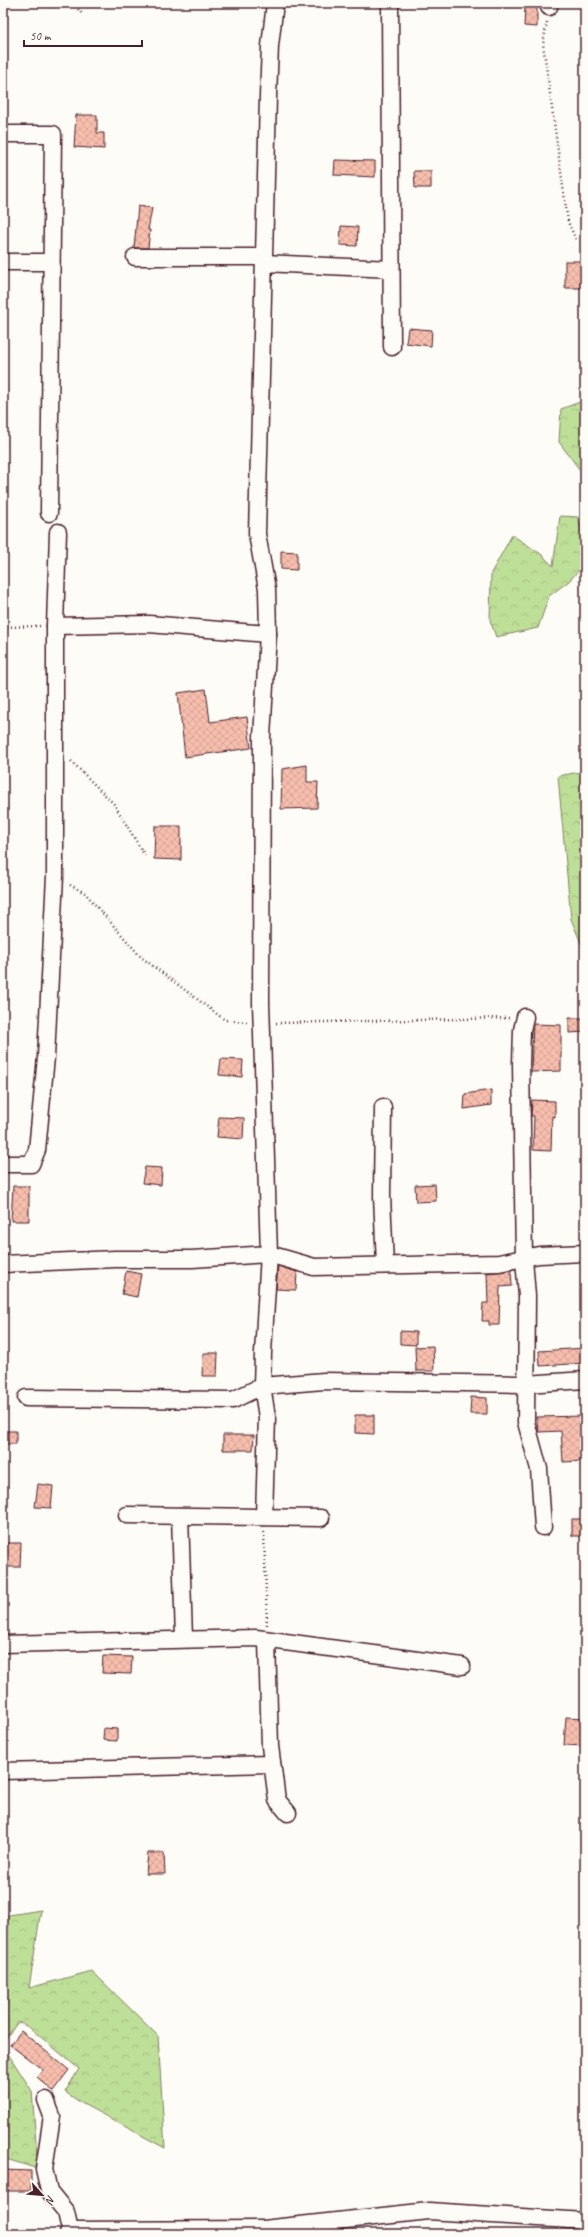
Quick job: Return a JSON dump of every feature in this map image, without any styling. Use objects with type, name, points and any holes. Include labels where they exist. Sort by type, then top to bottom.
[{"type":"street","points":[[264,1517],[267,1417],[262,1386],[269,1254],[261,1003],[262,737],[268,634],[267,589],[257,534],[269,61],[275,3]]},
{"type":"street","points":[[390,3],[392,346]]},
{"type":"street","points":[[3,134],[53,134],[49,513]]},
{"type":"street","points":[[135,257],[264,260],[391,269]]},
{"type":"street","points":[[3,262],[52,262]]},
{"type":"street","points":[[3,1164],[31,1164],[37,1150],[46,1057],[55,876],[55,626],[58,532]]},
{"type":"street","points":[[55,626],[149,624],[268,634]]},
{"type":"street","points":[[525,1017],[522,1030],[521,1063],[525,1204],[524,1258],[527,1296],[526,1422],[539,1469],[543,1527]]},
{"type":"street","points":[[382,1107],[382,1196],[385,1265]]},
{"type":"street","points":[[3,1264],[115,1259],[192,1259],[269,1254],[314,1268],[499,1263],[539,1256],[585,1254]]},
{"type":"street","points":[[26,1398],[233,1400],[262,1386],[324,1382],[526,1384],[585,1380]]},
{"type":"street","points":[[128,1515],[321,1518]]},
{"type":"street","points":[[180,1516],[184,1638]]},
{"type":"street","points":[[3,1644],[184,1638],[267,1640],[462,1666]]},
{"type":"street","points":[[267,1640],[270,1746],[272,1764],[277,1800],[288,1813]]},
{"type":"street","points":[[3,1771],[272,1764]]},
{"type":"street","points":[[46,2100],[52,2116],[44,2170],[49,2191],[66,2212],[69,2232],[262,2229],[429,2211],[585,2221]]},
{"type":"path","points":[[73,3],[83,15]]},
{"type":"path","points":[[550,5],[543,44],[568,222],[576,240]]},
{"type":"path","points":[[3,627],[55,626]]},
{"type":"path","points":[[55,745],[114,804],[145,856]]},
{"type":"path","points":[[264,1517],[267,1640]]},
{"type":"green space","points":[[585,400],[585,477],[559,442],[561,409]]},
{"type":"green space","points":[[560,516],[578,517],[585,543],[585,564],[569,581],[549,596],[538,628],[496,637],[490,620],[491,573],[512,535],[541,554],[553,566]]},
{"type":"green space","points":[[585,771],[585,953],[571,919],[558,776]]},
{"type":"green space","points":[[41,1910],[29,1988],[92,1971],[158,2036],[165,2148],[83,2104],[65,2092],[79,2069],[30,2028],[18,2022],[3,2042],[3,1916]]},
{"type":"green space","points":[[3,2046],[32,2091],[38,2169],[3,2158]]},
{"type":"building","points":[[525,7],[537,7],[537,27],[524,26]]},
{"type":"building","points":[[76,115],[97,115],[97,133],[104,133],[104,149],[74,147]]},
{"type":"building","points":[[335,160],[375,161],[375,177],[334,175]]},
{"type":"building","points":[[414,171],[431,171],[431,188],[415,188]]},
{"type":"building","points":[[138,206],[152,208],[148,230],[150,230],[148,248],[134,248]]},
{"type":"building","points":[[341,226],[358,227],[357,246],[340,245]]},
{"type":"building","points":[[565,261],[581,261],[581,288],[565,288]]},
{"type":"building","points":[[408,328],[432,330],[431,346],[406,343]]},
{"type":"building","points":[[281,551],[297,552],[297,570],[281,569]]},
{"type":"building","points":[[206,689],[210,722],[247,717],[251,748],[185,757],[178,693]]},
{"type":"building","points":[[307,765],[307,782],[318,782],[317,808],[281,809],[282,769]]},
{"type":"building","points":[[155,826],[181,826],[181,860],[154,859]]},
{"type":"building","points":[[569,1018],[584,1018],[584,1032],[569,1033]]},
{"type":"building","points":[[533,1024],[561,1025],[561,1071],[531,1072]]},
{"type":"building","points":[[221,1059],[243,1060],[242,1077],[219,1075]]},
{"type":"building","points":[[491,1090],[491,1105],[464,1109],[465,1094]]},
{"type":"building","points":[[532,1100],[555,1101],[555,1117],[552,1116],[551,1151],[533,1150],[534,1116],[531,1116]]},
{"type":"building","points":[[219,1117],[244,1118],[243,1139],[217,1137]]},
{"type":"building","points":[[145,1167],[162,1168],[161,1185],[142,1183]]},
{"type":"building","points":[[435,1184],[436,1201],[416,1202],[415,1185]]},
{"type":"building","points":[[13,1186],[29,1186],[29,1221],[11,1221]]},
{"type":"building","points":[[278,1266],[297,1272],[296,1290],[276,1289]]},
{"type":"building","points":[[511,1270],[512,1286],[500,1287],[499,1325],[489,1325],[489,1321],[482,1321],[483,1303],[488,1303],[487,1273]]},
{"type":"building","points":[[126,1271],[141,1274],[137,1297],[122,1294]]},
{"type":"building","points":[[400,1331],[416,1332],[416,1345],[400,1344]]},
{"type":"building","points":[[433,1346],[434,1371],[416,1371],[415,1347]]},
{"type":"building","points":[[585,1348],[585,1363],[540,1366],[539,1351]]},
{"type":"building","points":[[203,1353],[218,1353],[217,1376],[202,1376]]},
{"type":"building","points":[[471,1397],[487,1398],[487,1414],[470,1414]]},
{"type":"building","points":[[355,1415],[374,1415],[374,1434],[355,1433]]},
{"type":"building","points":[[585,1416],[585,1431],[582,1431],[583,1461],[563,1462],[561,1431],[539,1432],[536,1417]]},
{"type":"building","points":[[3,1431],[16,1431],[16,1444],[3,1444]]},
{"type":"building","points":[[223,1435],[254,1435],[253,1450],[223,1450]]},
{"type":"building","points":[[38,1484],[53,1486],[51,1508],[35,1507]]},
{"type":"building","points":[[572,1519],[585,1519],[585,1536],[572,1536]]},
{"type":"building","points":[[3,1543],[21,1543],[20,1567],[3,1567]]},
{"type":"building","points":[[103,1656],[132,1657],[131,1674],[102,1673]]},
{"type":"building","points":[[566,1717],[585,1718],[585,1746],[564,1745]]},
{"type":"building","points":[[104,1728],[117,1729],[117,1741],[103,1740]]},
{"type":"building","points":[[148,1853],[164,1853],[165,1874],[146,1874]]},
{"type":"building","points":[[21,2031],[69,2070],[53,2091],[37,2077],[43,2070],[10,2045]]},
{"type":"building","points":[[3,2170],[31,2171],[31,2191],[3,2191]]}]
